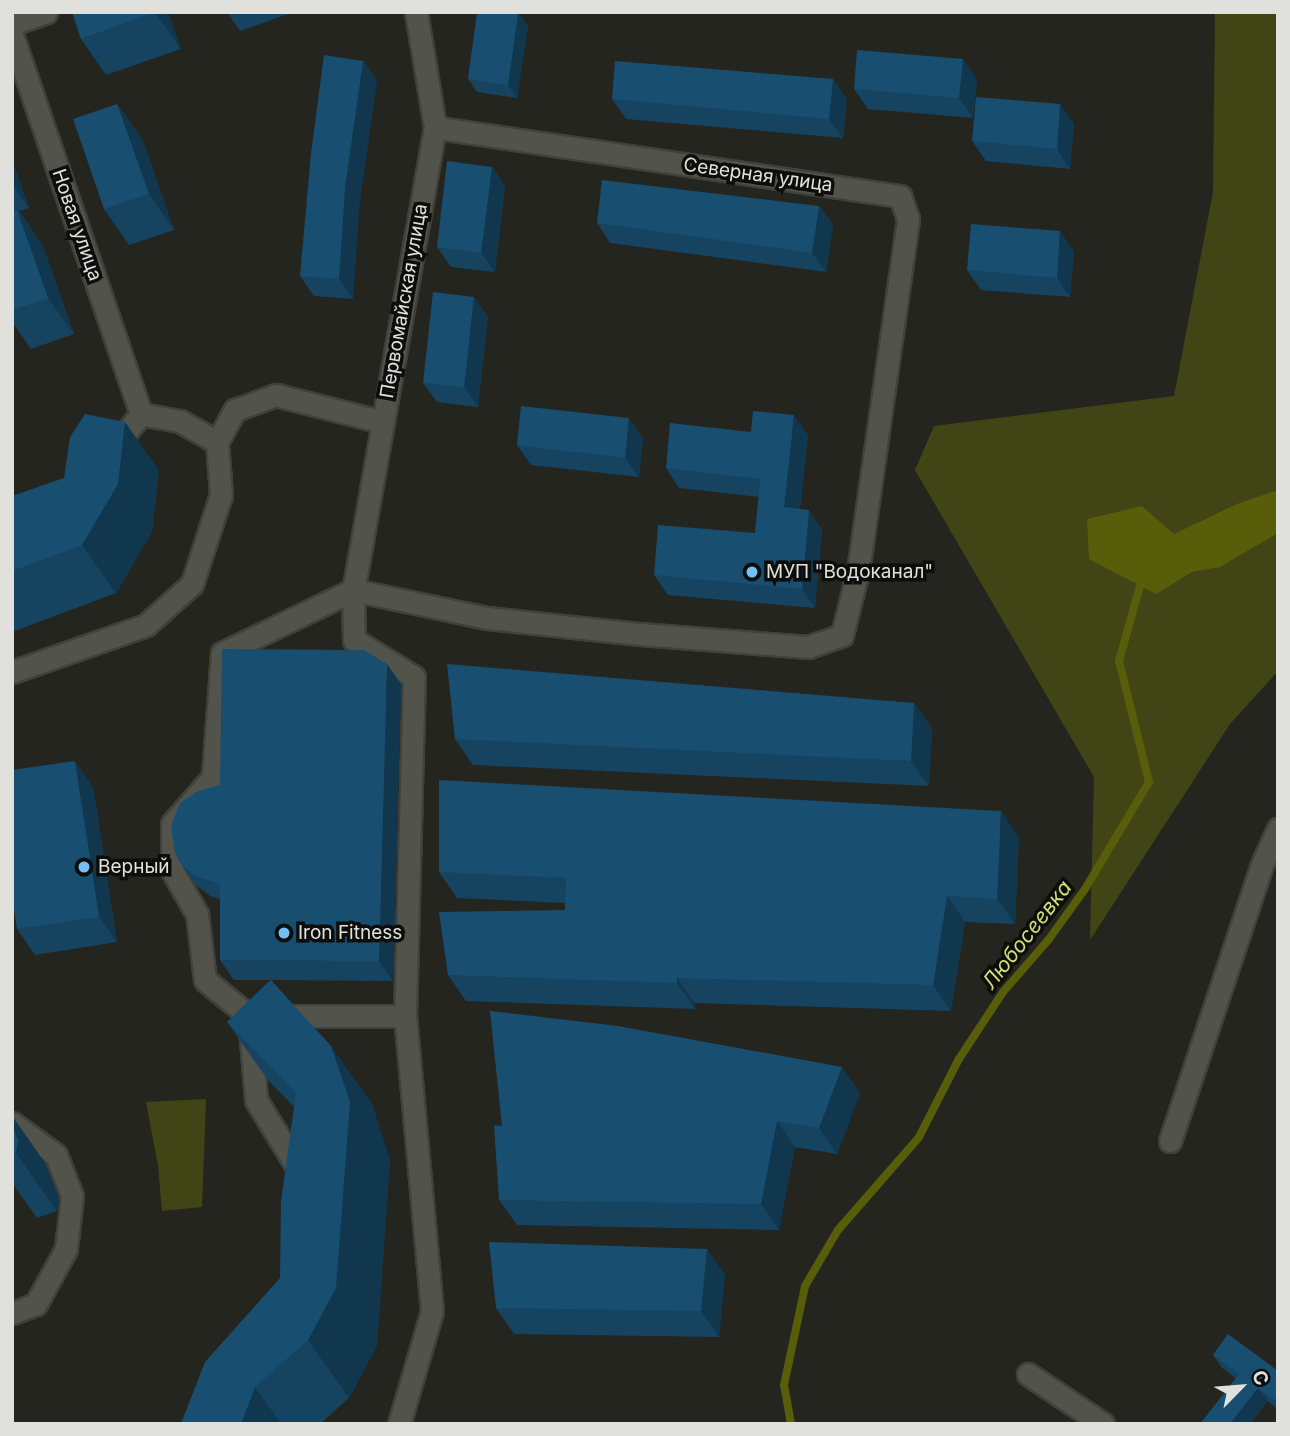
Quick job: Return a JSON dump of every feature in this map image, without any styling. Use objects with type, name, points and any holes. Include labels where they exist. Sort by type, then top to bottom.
[{"type":"street","points":[[12,24],[46,12]]},
{"type":"street","name":"Первомайская улица","points":[[405,1016],[414,677],[354,640],[353,590],[435,127],[416,12]]},
{"type":"street","name":"Новая улица","points":[[12,35],[141,415]]},
{"type":"street","name":"Северная улица","points":[[353,590],[487,618],[808,648],[842,635],[858,571],[908,219],[900,195],[435,127]]},
{"type":"street","points":[[12,672],[146,625],[192,584],[221,495],[217,442],[235,410],[276,395],[383,422]]},
{"type":"street","points":[[102,465],[141,415],[180,421],[217,442]]},
{"type":"street","points":[[353,590],[222,653],[213,777],[173,824],[172,870],[197,914],[205,980],[249,1016],[405,1016],[432,1311],[399,1424]]},
{"type":"street","points":[[1170,1141],[1261,867],[1278,829]]},
{"type":"street","points":[[249,1016],[256,1100],[307,1184],[305,1197]]},
{"type":"street","points":[[12,1123],[56,1155],[72,1196],[66,1249],[36,1304],[12,1313]]},
{"type":"street","points":[[1028,1374],[1103,1424]]},
{"type":"shaded area","points":[[1215,12],[1278,12],[1278,671],[1230,724],[1090,940],[1094,777],[915,470],[934,426],[1174,396],[1213,192]]},
{"type":"shaded area","points":[[1278,490],[1278,533],[1220,567],[1192,572],[1156,594],[1089,559],[1087,519],[1142,506],[1174,534],[1237,504]]},
{"type":"shaded area","points":[[206,1099],[202,1207],[162,1211],[158,1166],[146,1102]]},
{"type":"building","points":[[72,12],[155,12],[81,39]]},
{"type":"building","points":[[477,12],[518,13],[508,85],[468,79]]},
{"type":"building","points":[[857,50],[963,59],[959,98],[854,89]]},
{"type":"building","points":[[324,55],[363,61],[345,187],[339,279],[300,276],[311,153]]},
{"type":"building","points":[[615,61],[833,79],[829,119],[612,99]]},
{"type":"building","points":[[976,97],[1060,104],[1057,149],[972,141]]},
{"type":"building","points":[[117,104],[149,194],[104,209],[73,119]]},
{"type":"building","points":[[447,161],[492,167],[481,253],[437,247]]},
{"type":"building","points":[[602,180],[819,206],[812,253],[597,223]]},
{"type":"building","points":[[17,210],[48,298],[12,310],[12,212]]},
{"type":"building","points":[[971,224],[1060,231],[1057,278],[967,270]]},
{"type":"building","points":[[433,292],[474,297],[464,387],[423,383]]},
{"type":"building","points":[[521,406],[629,418],[625,458],[517,445]]},
{"type":"building","points":[[753,411],[794,415],[784,507],[809,510],[802,589],[654,575],[658,525],[755,533],[760,479],[666,468],[670,423],[751,432]]},
{"type":"building","points":[[85,414],[125,422],[118,484],[82,545],[12,571],[12,496],[64,478],[70,437]]},
{"type":"building","points":[[222,649],[364,650],[387,664],[379,961],[220,960],[220,884],[197,877],[182,866],[175,853],[171,826],[180,803],[198,791],[220,785]]},
{"type":"building","points":[[447,664],[914,703],[911,761],[455,739]]},
{"type":"building","points":[[75,761],[99,917],[17,929],[12,895],[12,770]]},
{"type":"building","points":[[439,780],[1001,811],[997,899],[947,896],[933,985],[677,978],[677,983],[448,975],[439,912],[565,910],[566,878],[439,872]]},
{"type":"building","points":[[271,980],[331,1046],[350,1102],[336,1288],[308,1340],[255,1387],[241,1424],[182,1424],[205,1362],[280,1278],[281,1201],[296,1093],[227,1022]]},
{"type":"building","points":[[490,1011],[618,1026],[842,1067],[819,1128],[777,1121],[761,1204],[499,1200],[494,1125],[502,1126]]},
{"type":"building","points":[[12,1125],[18,1140],[16,1153],[12,1154]]},
{"type":"building","points":[[489,1242],[707,1249],[701,1311],[496,1308]]},
{"type":"building","points":[[1228,1334],[1278,1371],[1278,1395],[1274,1400],[1258,1388],[1230,1424],[1200,1424],[1239,1374],[1213,1355]]},
{"type":"waterway","name":"Любосеевка","points":[[791,1424],[784,1385],[805,1286],[838,1230],[919,1137],[959,1059],[1003,992],[1049,939],[1085,889],[1149,782],[1119,661],[1140,586],[1149,581]]},
{"type":"place","name":"МУП \"Водоканал\"","points":[[752,572]]},
{"type":"place","name":"Верный","points":[[84,867]]},
{"type":"place","name":"Iron Fitness","points":[[284,933]]}]
